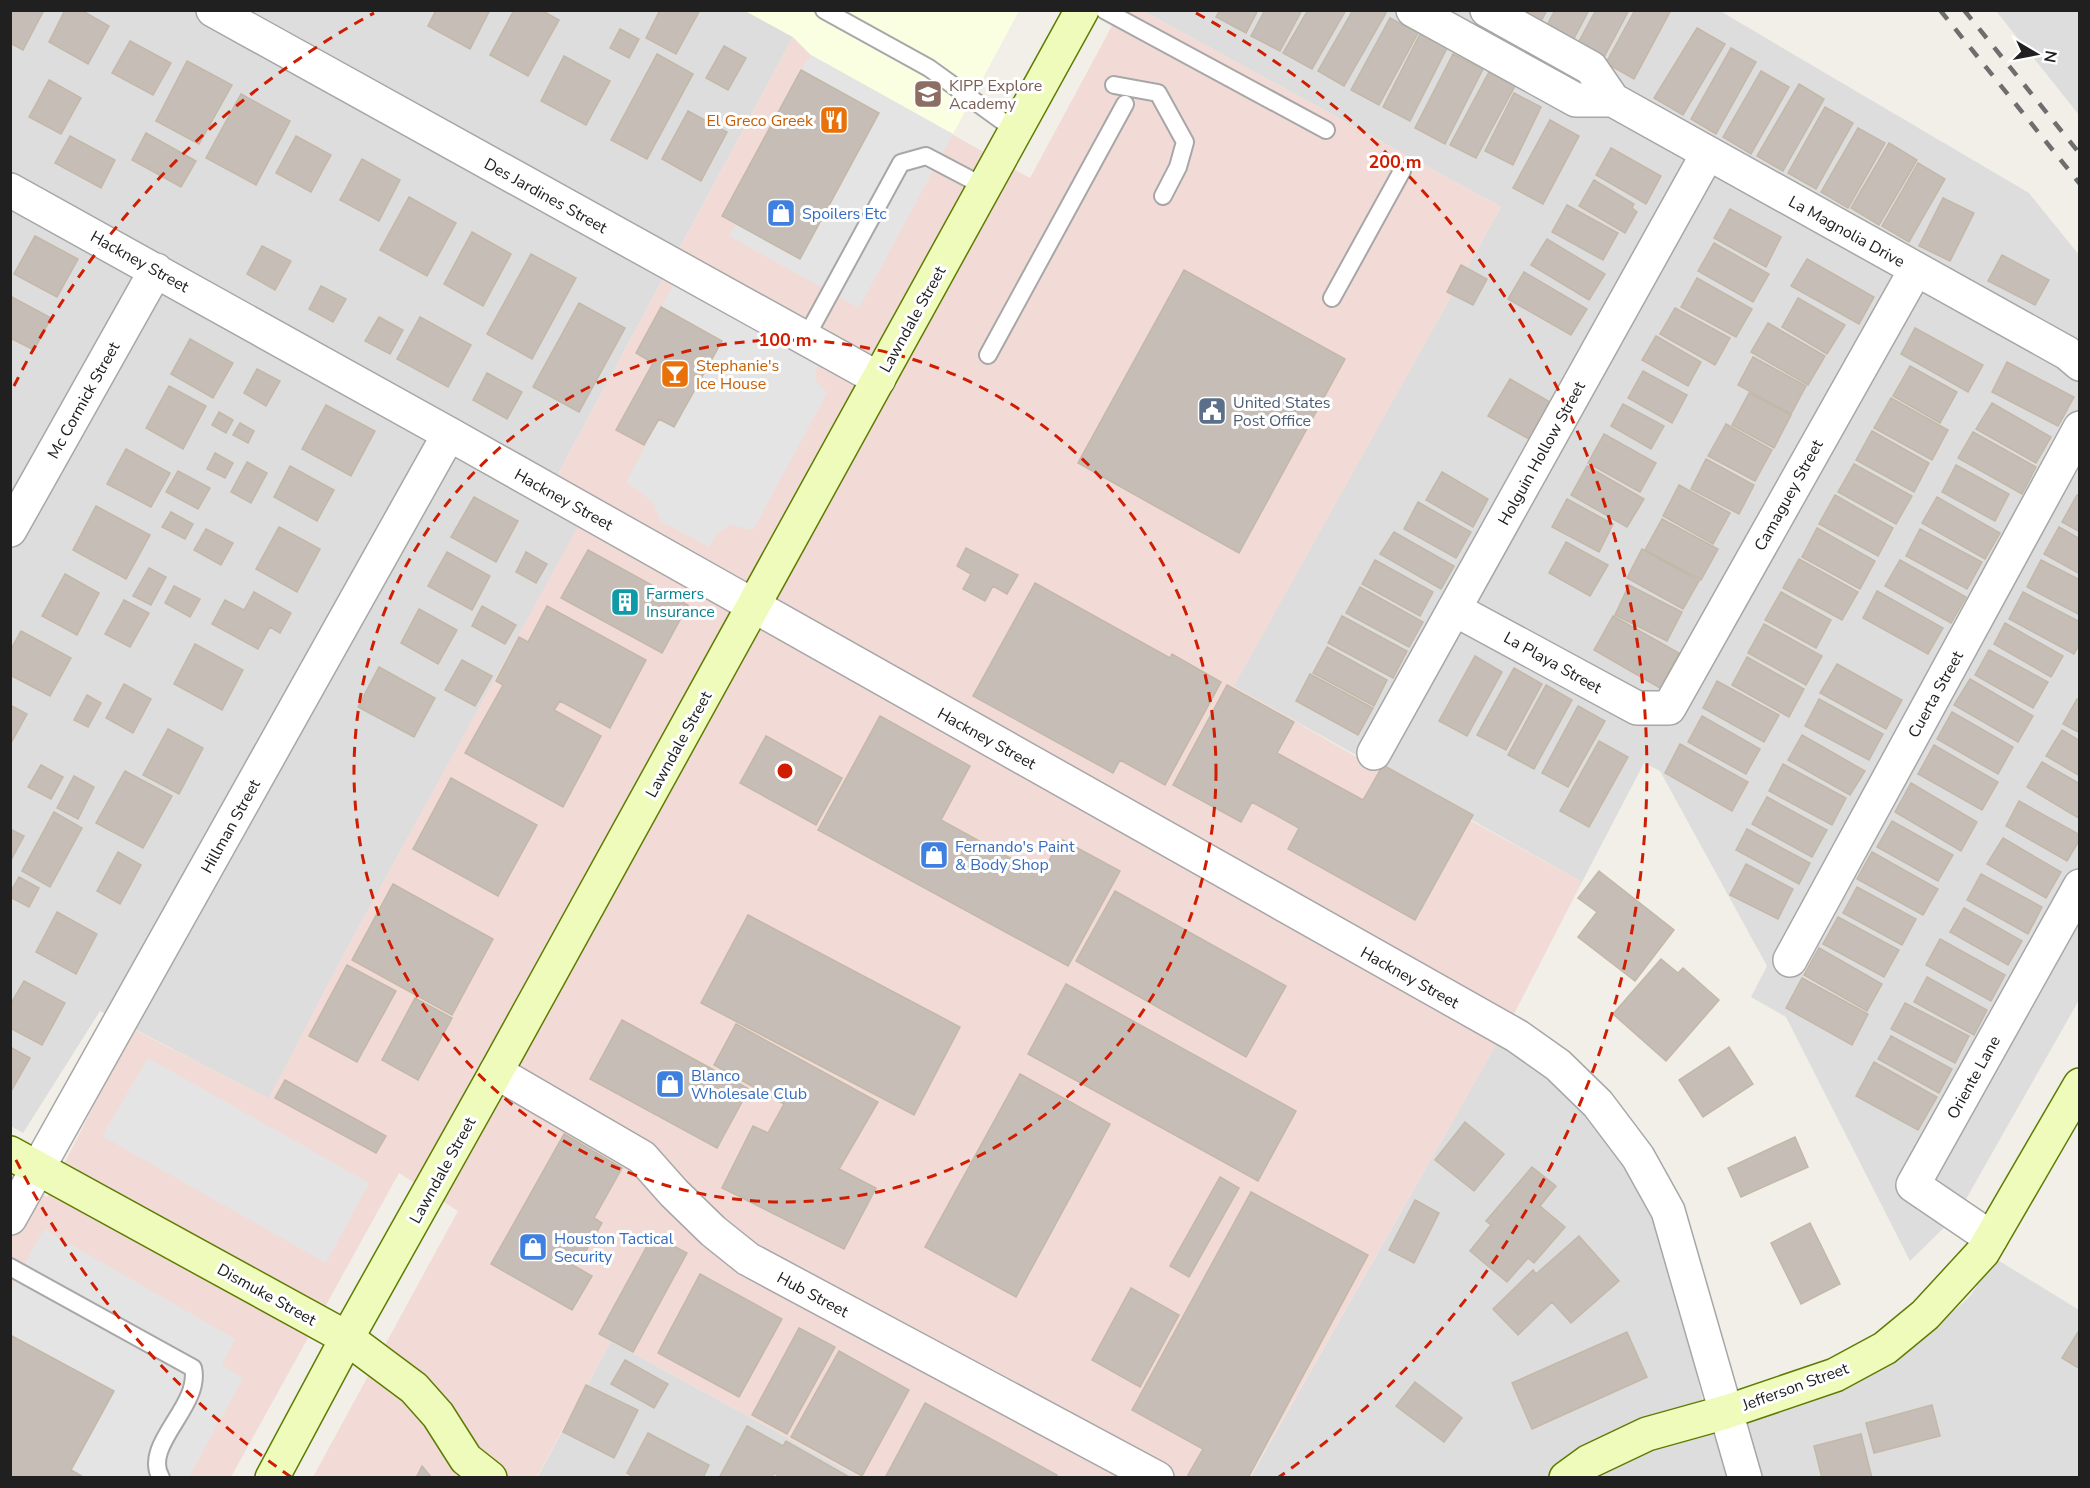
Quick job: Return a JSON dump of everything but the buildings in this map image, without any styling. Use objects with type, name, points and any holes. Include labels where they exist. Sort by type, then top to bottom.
[{"type":"main road","name":"Lawndale Street","points":[[272,1478],[347,1338],[1082,10]]},
{"type":"main road","name":"Jefferson Street","points":[[1566,1478],[1588,1462],[1647,1434],[1726,1412],[1835,1375],[1885,1348],[1925,1315],[1983,1252],[2079,1085]]},
{"type":"main road","name":"Dismuke Street","points":[[24,1161],[347,1338],[414,1388],[438,1415],[466,1459],[490,1478]]},
{"type":"street","name":"Des Jardines Street","points":[[213,10],[879,379]]},
{"type":"street","name":"La Magnolia Drive","points":[[1413,10],[1576,100],[1613,100]]},
{"type":"street","name":"La Magnolia Drive","points":[[1487,10],[1591,68],[1613,100],[2067,353],[2079,364]]},
{"type":"street","name":"Holguin Hollow Street","points":[[1374,753],[1708,153]]},
{"type":"street","name":"Hackney Street","points":[[10,190],[449,434],[1517,1036],[1558,1065],[1598,1104],[1638,1157],[1668,1211],[1745,1478]]},
{"type":"street","name":"Camaguey Street","points":[[1653,708],[1669,708],[1916,269]]},
{"type":"street","name":"Mc Cormick Street","points":[[10,530],[156,270]]},
{"type":"street","name":"Cuerta Street","points":[[1790,960],[2079,428]]},
{"type":"street","name":"Hillman Street","points":[[10,1218],[24,1161],[449,434]]},
{"type":"street","name":"La Playa Street","points":[[1454,609],[1637,708],[1653,708]]},
{"type":"street","name":"Oriente Lane","points":[[1991,1238],[1913,1185],[2079,886]]},
{"type":"street","name":"Hub Street","points":[[496,1072],[642,1157],[705,1224],[748,1259],[1157,1478]]},
{"type":"lane","points":[[824,10],[929,68],[1016,131]]},
{"type":"lane","points":[[1104,10],[1326,130]]},
{"type":"lane","points":[[1114,85],[1158,93],[1185,142],[1178,167],[1162,196]]},
{"type":"lane","points":[[988,355],[1125,104]]},
{"type":"lane","points":[[805,339],[902,163],[926,156],[985,187]]},
{"type":"lane","points":[[1332,298],[1402,171]]},
{"type":"lane","points":[[10,1267],[193,1368],[195,1379],[193,1391],[157,1456],[156,1470],[161,1478]]},
{"type":"shaded area","points":[[745,10],[793,37],[545,498],[582,521],[344,954],[269,1099],[100,1011],[23,1133],[11,1126],[11,11]]},
{"type":"shaded area","name":"KIPP Explore Academy","points":[[745,11],[1019,11],[953,134],[811,55],[793,37]]},
{"type":"shaded area","points":[[1120,11],[1143,11],[1501,207],[1234,686],[1379,770],[1582,882],[1516,1010],[1250,1477],[859,1477],[611,1341],[537,1477],[313,1477],[458,1211],[399,1173],[231,1477],[11,1477],[10,1175],[47,1197],[133,1029],[269,1098],[344,954],[581,521],[545,498],[793,37],[811,55],[1030,178]]},
{"type":"shaded area","points":[[1143,11],[1720,11],[2029,193],[2079,255],[2079,1000],[1957,1215],[1910,1261],[1786,1017],[1751,997],[1767,966],[1660,771],[1644,763],[1582,882],[1233,686],[1501,207]]},
{"type":"shaded area","points":[[1996,11],[2079,11],[2079,115],[2056,86]]},
{"type":"shaded area","points":[[811,55],[953,134],[859,308],[729,236],[736,224],[800,259],[879,113],[801,70]]},
{"type":"shaded area","points":[[676,280],[821,360],[816,369],[815,380],[827,393],[753,530],[731,525],[718,533],[709,547],[660,521],[654,504],[640,491],[626,483],[659,419],[674,427],[722,341],[661,307]]},
{"type":"shaded area","points":[[1498,1041],[1528,1060],[1585,1111],[1633,1178],[1653,1222],[1689,1343],[1710,1431],[1775,1413],[1846,1387],[1933,1330],[1970,1296],[1996,1259],[2079,1310],[2079,1477],[1250,1478]]},
{"type":"shaded area","points":[[148,1058],[369,1183],[326,1263],[102,1136]]},
{"type":"shaded area","points":[[44,1229],[235,1339],[222,1365],[243,1378],[189,1477],[85,1477],[71,1470],[114,1391],[11,1335],[11,1289]]},
{"type":"shaded area","points":[[611,1341],[859,1477],[537,1478]]},
{"type":"railway","points":[[1940,10],[2080,184]]},
{"type":"railway","points":[[1964,10],[2080,154]]},
{"type":"place","name":"KIPP Explore Academy","points":[[928,94]]},
{"type":"place","name":"El Greco Greek","points":[[834,120]]},
{"type":"place","name":"Spoilers Etc","points":[[781,213]]},
{"type":"place","name":"Stephanie's Ice House","points":[[675,374]]},
{"type":"place","name":"United States Post Office","points":[[1212,411]]},
{"type":"place","name":"Farmers Insurance","points":[[625,602]]},
{"type":"place","name":"Fernando's Paint & Body Shop","points":[[934,855]]},
{"type":"place","name":"Blanco Wholesale Club","points":[[670,1084]]},
{"type":"place","name":"Houston Tactical Security","points":[[533,1247]]}]
